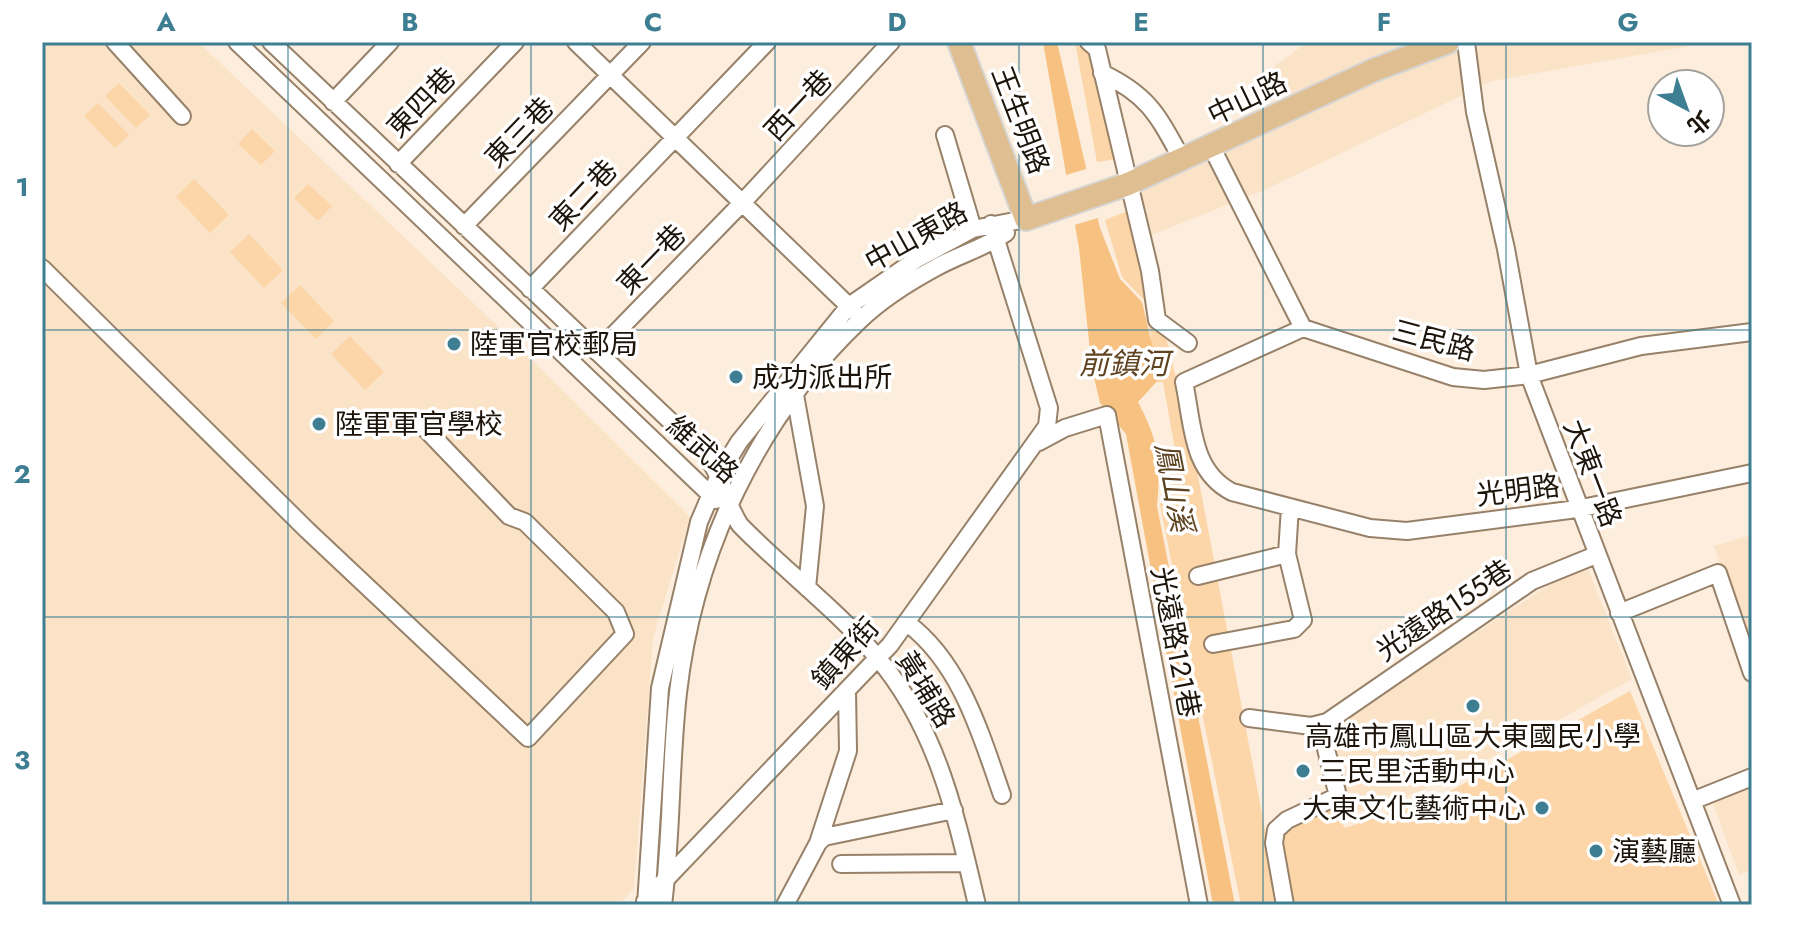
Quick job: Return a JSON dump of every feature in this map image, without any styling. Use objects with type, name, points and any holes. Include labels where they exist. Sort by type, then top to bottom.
[{"type":"main road","name":"王生明路","points":[[959,42],[1026,219]]},
{"type":"main road","name":"中山路","points":[[1026,219],[1183,161],[1374,70],[1448,42]]},
{"type":"street","points":[[115,42],[182,116]]},
{"type":"street","name":"維武路","points":[[237,42],[709,495],[728,506]]},
{"type":"street","name":"維武路","points":[[271,42],[706,455],[720,473],[728,506]]},
{"type":"street","points":[[333,102],[390,42]]},
{"type":"street","name":"東四巷","points":[[398,164],[515,42]]},
{"type":"street","points":[[576,42],[861,319]]},
{"type":"street","name":"東三巷","points":[[464,226],[642,42]]},
{"type":"street","name":"東二巷","points":[[530,289],[767,42]]},
{"type":"street","name":"西一巷","points":[[742,203],[891,42]]},
{"type":"street","points":[[1089,42],[1097,49],[1122,186],[1150,271],[1157,320],[1188,343]]},
{"type":"street","name":"大東一路","points":[[1466,42],[1475,112],[1506,249],[1529,375],[1577,509],[1732,905]]},
{"type":"street","points":[[1102,73],[1135,89],[1157,114],[1183,161]]},
{"type":"street","points":[[945,135],[973,229]]},
{"type":"street","points":[[1212,148],[1303,328]]},
{"type":"street","name":"東一巷","points":[[597,352],[742,203]]},
{"type":"street","name":"中山東路","points":[[663,905],[678,694],[688,632],[728,506],[756,451],[795,395],[861,319],[933,268],[994,232],[1026,219]]},
{"type":"street","name":"中山東路","points":[[644,903],[660,688],[675,615],[709,495],[720,473],[739,442],[849,306],[917,259],[973,229],[994,232]]},
{"type":"street","points":[[994,232],[1049,408],[1047,426],[1037,442]]},
{"type":"street","points":[[42,268],[307,530],[528,738],[625,634],[616,612],[525,522],[509,516],[417,420]]},
{"type":"street","name":"三民路","points":[[1303,328],[1453,377],[1484,380],[1529,375],[1641,346],[1752,332]]},
{"type":"street","name":"光明路","points":[[1303,328],[1184,382],[1202,468],[1213,482],[1232,492],[1370,528],[1407,531],[1577,509],[1752,473]]},
{"type":"street","points":[[795,395],[815,506],[807,588]]},
{"type":"street","name":"光遠路121巷","points":[[1037,442],[1065,428],[1107,415],[1199,905]]},
{"type":"street","name":"鎮東街","points":[[644,903],[847,691],[907,623],[1037,442]]},
{"type":"street","name":"黃埔路","points":[[728,506],[740,525],[877,658],[924,728],[945,777],[977,905]]},
{"type":"street","points":[[1213,644],[1299,626],[1304,614],[1287,554],[1290,507]]},
{"type":"street","points":[[1198,576],[1287,554]]},
{"type":"street","name":"光遠路155巷","points":[[1327,722],[1532,581],[1596,555]]},
{"type":"street","points":[[1619,613],[1718,573],[1745,630],[1752,673]]},
{"type":"street","points":[[907,623],[940,656],[961,689],[1002,795]]},
{"type":"street","points":[[785,905],[818,843],[848,751],[847,691]]},
{"type":"street","points":[[1249,718],[1311,726],[1327,722],[1326,749],[1338,796],[1287,820],[1276,830],[1274,843],[1285,905]]},
{"type":"street","points":[[1692,801],[1752,777]]},
{"type":"street","points":[[818,843],[824,837],[954,810]]},
{"type":"street","points":[[841,864],[967,863]]},
{"type":"shaded area","name":"陸軍軍官學校","points":[[42,42],[198,42],[503,331],[690,517],[653,638],[634,889],[618,905],[42,905]]},
{"type":"shaded area","points":[[1075,42],[1094,51],[1117,159],[1097,162]]},
{"type":"shaded area","points":[[1308,42],[1712,42],[1492,81],[1262,191],[1149,236],[1141,192],[1299,117],[1273,67]]},
{"type":"shaded area","points":[[119,83],[150,115],[136,128],[105,96]]},
{"type":"shaded area","points":[[98,103],[129,135],[115,148],[84,116]]},
{"type":"shaded area","points":[[252,129],[275,151],[261,165],[238,144]]},
{"type":"shaded area","points":[[194,179],[229,215],[210,233],[176,197]]},
{"type":"shaded area","points":[[308,184],[332,206],[318,221],[294,198]]},
{"type":"shaded area","name":"大東文化藝術中心","points":[[1130,210],[1158,305],[1190,434],[1267,840],[1324,796],[1345,828],[1449,792],[1630,691],[1719,905],[1241,905],[1160,505],[1175,450],[1163,382],[1150,382],[1151,335],[1144,300],[1122,277],[1105,220]]},
{"type":"shaded area","points":[[249,234],[283,270],[264,288],[230,252]]},
{"type":"shaded area","points":[[300,285],[334,321],[316,339],[281,303]]},
{"type":"shaded area","points":[[350,336],[384,372],[365,390],[331,354]]},
{"type":"shaded area","points":[[1752,535],[1752,656],[1714,546]]},
{"type":"shaded area","name":"高雄市鳳山區大東國民小學","points":[[1585,562],[1632,679],[1464,773],[1373,810],[1348,812],[1321,761],[1322,733]]},
{"type":"shaded area","points":[[1752,787],[1752,869],[1739,875],[1713,803]]},
{"type":"water","name":"前鎮河","points":[[1043,42],[1057,42],[1100,228],[1120,279],[1142,302],[1160,378],[1138,402],[1157,452],[1157,506],[1235,905],[1213,905],[1126,434],[1100,403],[1092,369],[1079,248]]},
{"type":"pier","points":[[1089,168],[1101,217],[1071,226],[1063,176]]},
{"type":"place","name":"陸軍官校郵局","points":[[454,344]]},
{"type":"place","name":"成功派出所","points":[[736,377]]},
{"type":"place","name":"陸軍軍官學校","points":[[319,424]]},
{"type":"place","name":"高雄市鳳山區大東國民小學","points":[[1473,706]]},
{"type":"place","name":"三民里活動中心","points":[[1303,771]]},
{"type":"place","name":"大東文化藝術中心","points":[[1542,808]]},
{"type":"place","name":"演藝廳","points":[[1596,851]]},
{"type":"water label","name":"鳳山溪","points":[[1174,487]]}]
